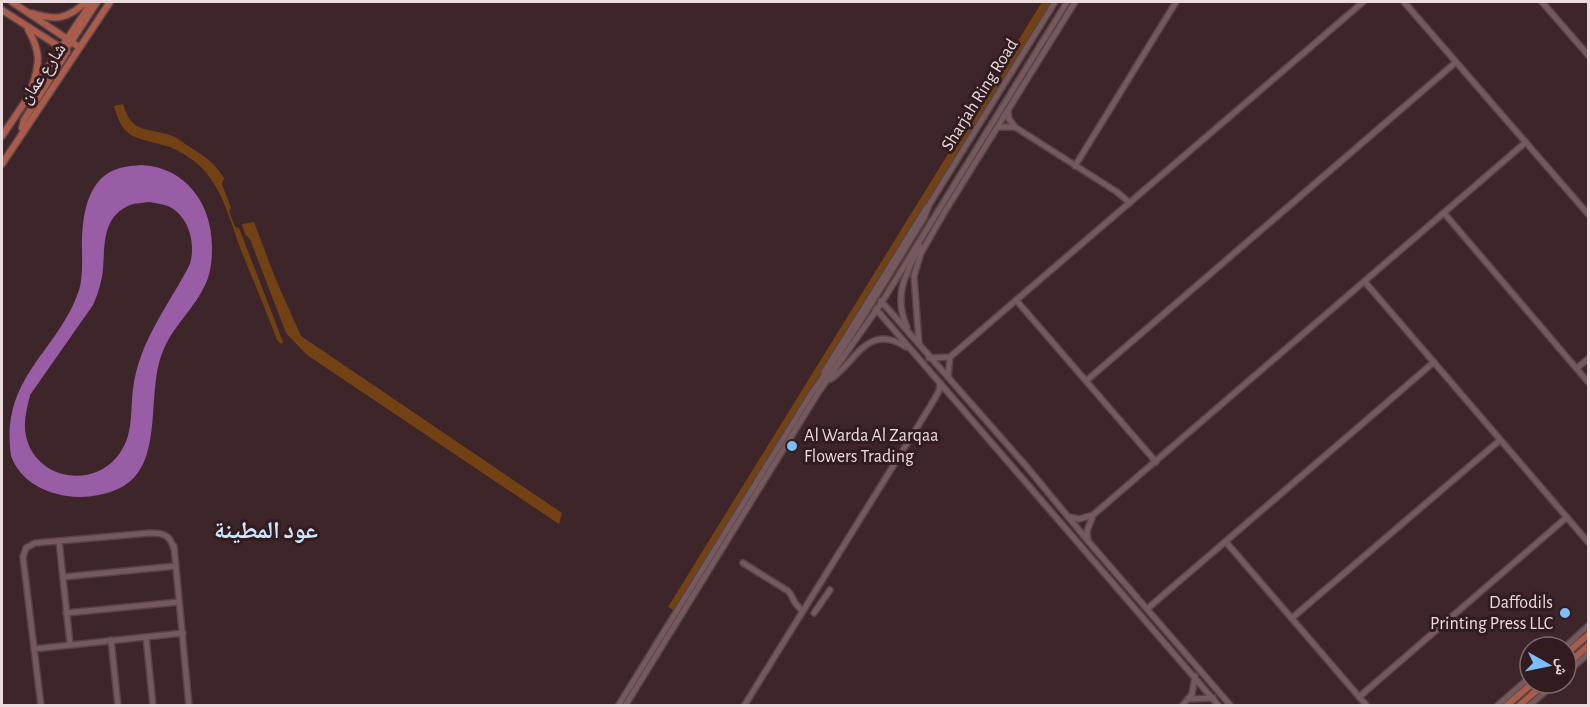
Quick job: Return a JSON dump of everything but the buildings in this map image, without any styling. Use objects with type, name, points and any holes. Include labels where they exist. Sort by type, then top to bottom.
[{"type":"main road","points":[[12,2],[69,41],[71,51]]},
{"type":"main road","points":[[25,10],[49,18],[62,17],[76,11],[86,2]]},
{"type":"main road","name":"شارع عمان","points":[[69,41],[92,2]]},
{"type":"main road","points":[[71,51],[69,41],[97,2]]},
{"type":"main road","name":"شارع عمان","points":[[2,136],[30,93],[71,51],[110,2]]},
{"type":"main road","points":[[2,10],[71,51]]},
{"type":"main road","points":[[26,26],[39,55],[30,93]]},
{"type":"main road","name":"شارع عمان","points":[[2,164],[71,51]]},
{"type":"main road","points":[[1506,705],[1518,695]]},
{"type":"main road","points":[[1519,705],[1531,695]]},
{"type":"street","name":"Sharjah Ring Road","points":[[930,205],[1056,2]]},
{"type":"street","points":[[811,394],[841,354],[938,210],[1067,2]]},
{"type":"street","points":[[919,346],[914,285],[918,260],[939,221],[1075,2]]},
{"type":"street","points":[[1075,166],[1176,2]]},
{"type":"street","points":[[929,358],[950,357],[1360,2]]},
{"type":"street","points":[[1404,2],[1588,214]]},
{"type":"street","points":[[1542,2],[1588,56]]},
{"type":"street","points":[[1086,381],[1456,62]]},
{"type":"street","points":[[1008,110],[1009,119],[1014,127],[1117,192],[1130,203]]},
{"type":"street","points":[[998,127],[1014,127]]},
{"type":"street","points":[[1069,517],[1079,519],[1093,516],[1526,142]]},
{"type":"street","points":[[626,705],[826,381],[876,310],[876,301],[930,205]]},
{"type":"street","points":[[618,705],[923,211],[930,205]]},
{"type":"street","points":[[938,210],[900,292],[900,308],[914,339],[1231,705]]},
{"type":"street","points":[[1444,213],[1588,382]]},
{"type":"street","points":[[1365,282],[1588,542]]},
{"type":"street","points":[[1016,300],[1156,462]]},
{"type":"street","points":[[876,301],[914,339]]},
{"type":"street","points":[[876,310],[1219,705]]},
{"type":"street","points":[[826,381],[838,374],[860,348],[872,341],[894,341],[912,351]]},
{"type":"street","points":[[948,377],[950,357]]},
{"type":"street","points":[[1577,368],[1588,358]]},
{"type":"street","points":[[1147,609],[1434,362]]},
{"type":"street","points":[[744,705],[931,405],[939,391],[940,383]]},
{"type":"street","points":[[931,405],[940,397],[952,396]]},
{"type":"street","points":[[1292,618],[1500,440]]},
{"type":"street","points":[[1088,541],[1088,531],[1093,516]]},
{"type":"street","points":[[1359,697],[1567,517]]},
{"type":"street","points":[[41,705],[24,563],[29,548],[59,541],[150,533],[165,534],[174,549],[189,705]]},
{"type":"street","points":[[59,541],[70,644]]},
{"type":"street","points":[[1226,542],[1366,705]]},
{"type":"street","points":[[743,563],[790,592],[794,604],[803,611]]},
{"type":"street","points":[[63,577],[176,566]]},
{"type":"street","points":[[814,613],[830,590]]},
{"type":"street","points":[[815,592],[825,597]]},
{"type":"street","points":[[66,612],[179,602]]},
{"type":"street","points":[[34,649],[183,633]]},
{"type":"street","points":[[146,637],[153,705]]},
{"type":"street","points":[[111,640],[118,705]]},
{"type":"street","points":[[1182,705],[1189,699],[1194,688],[1195,676]]},
{"type":"street","points":[[1497,705],[1518,687]]},
{"type":"street","points":[[1189,699],[1213,698]]},
{"type":"shaded area","points":[[1042,2],[1051,2],[674,610],[668,607]]},
{"type":"shaded area","points":[[123,104],[135,125],[178,139],[208,160],[224,178],[222,184],[231,208],[229,211],[235,227],[239,228],[283,342],[281,344],[277,340],[226,207],[210,177],[198,164],[179,151],[137,138],[126,131],[121,125],[114,106]]},
{"type":"shaded area","points":[[141,165],[157,167],[183,180],[201,203],[211,231],[212,256],[209,274],[196,301],[172,333],[163,351],[157,370],[147,455],[138,472],[124,486],[103,494],[71,497],[58,494],[33,484],[20,472],[11,456],[10,428],[14,405],[22,385],[70,312],[79,290],[82,274],[83,225],[87,204],[95,185],[110,172]],"holes":[[[149,202],[168,206],[181,216],[189,231],[192,256],[190,264],[141,355],[133,389],[126,442],[116,458],[105,468],[92,474],[78,476],[51,470],[40,462],[31,450],[26,436],[25,426],[30,395],[93,305],[102,278],[107,232],[114,217],[130,205]]]},
{"type":"shaded area","points":[[254,222],[301,336],[562,513],[559,524],[307,355],[286,333],[250,239],[245,234],[242,224]]},
{"type":"place","name":"Al Warda Al Zarqaa Flowers Trading","points":[[792,446]]},
{"type":"place","name":"Daffodils Printing Press LLC","points":[[1565,613]]},
{"type":"district","name":"عود المطينة","points":[[266,531]]}]
